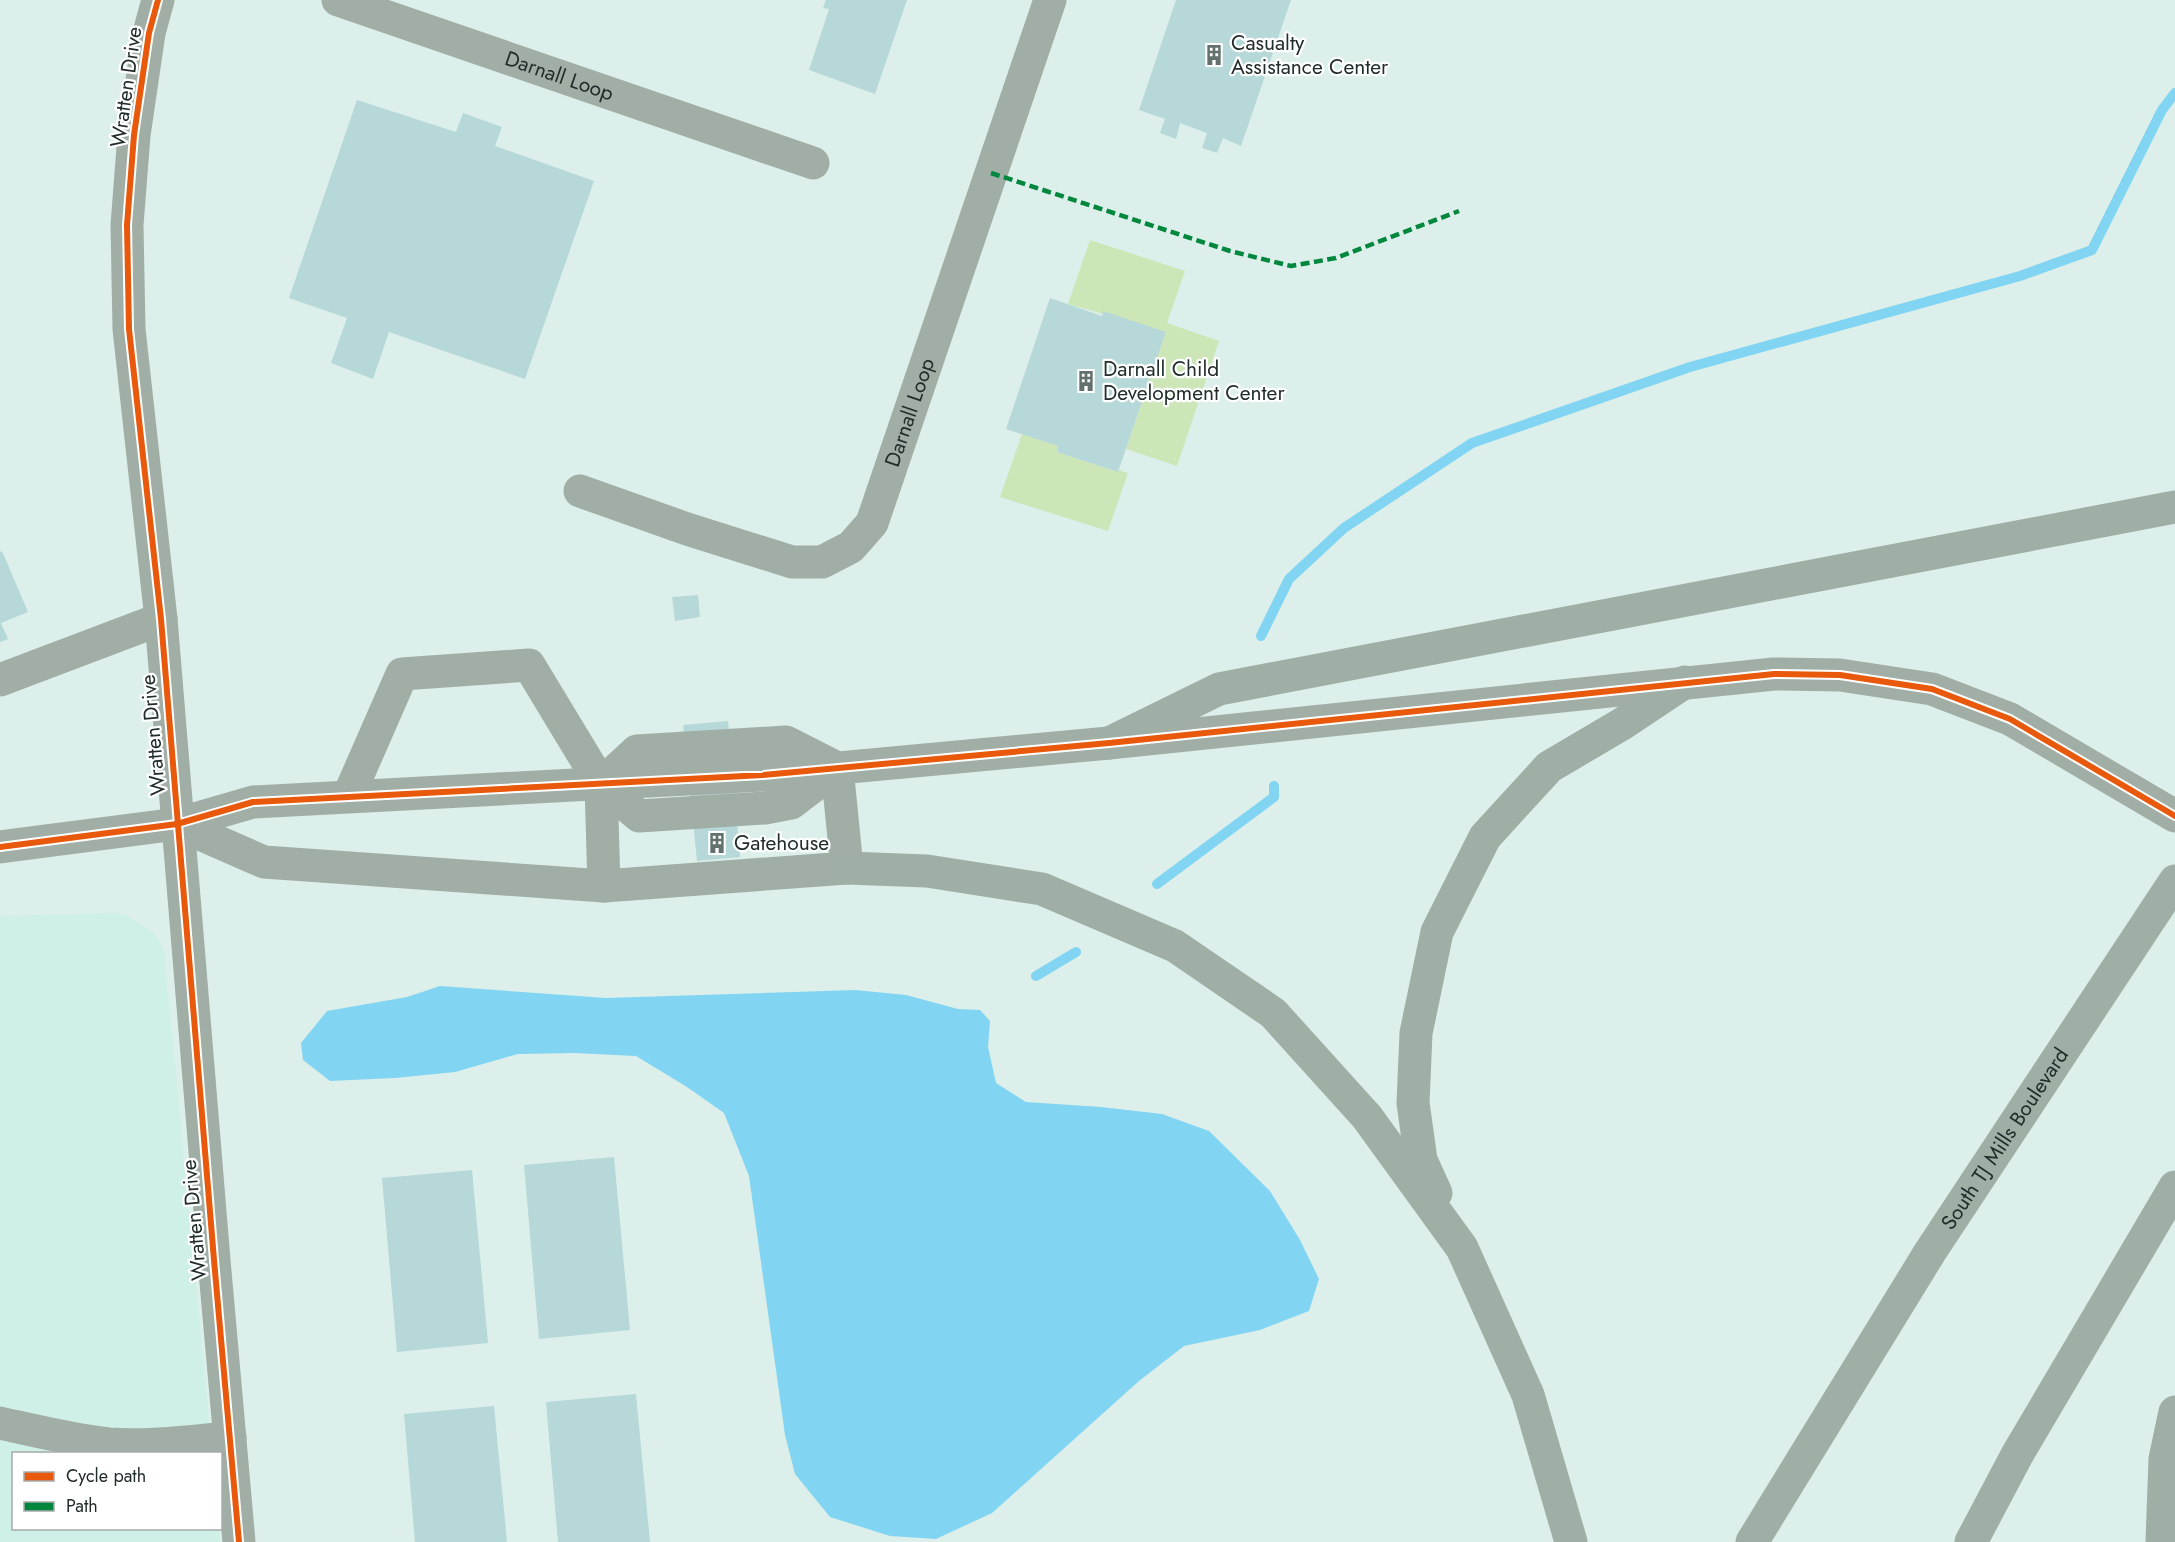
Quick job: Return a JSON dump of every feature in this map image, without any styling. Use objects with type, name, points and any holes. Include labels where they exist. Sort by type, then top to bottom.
[{"type":"main road","points":[[1109,743],[1219,689],[2175,507]]},
{"type":"main road","points":[[1570,1542],[1528,1395],[1421,1160],[1413,1103],[1416,1033],[1437,932],[1485,837],[1549,767],[1622,724],[1685,682]]},
{"type":"main road","points":[[848,868],[927,870],[1042,889],[1175,946],[1273,1013],[1367,1117],[1462,1248]]},
{"type":"main road","name":"South TJ Mills Boulevard","points":[[1752,1542],[1930,1252],[2175,881]]},
{"type":"main road","points":[[1971,1542],[2017,1455],[2175,1187]]},
{"type":"main road","name":"South TJ Mills Boulevard","points":[[1778,1542],[1840,1400]]},
{"type":"main road","points":[[2162,1542],[2165,1459],[2175,1412]]},
{"type":"street","name":"Wratten Drive","points":[[158,0],[149,33],[134,135],[128,225],[129,329],[160,619],[239,1542]]},
{"type":"street","name":"Darnall Loop","points":[[338,0],[813,163]]},
{"type":"street","name":"Darnall Loop","points":[[580,491],[687,529],[792,562],[822,562],[851,547],[872,524],[1050,0]]},
{"type":"street","points":[[0,680],[160,619]]},
{"type":"street","points":[[349,795],[402,674],[529,665],[601,784],[604,886]]},
{"type":"street","points":[[0,847],[177,824],[253,802],[349,795],[763,775],[1109,743],[1774,674],[1840,675],[1932,689],[2010,719],[2175,816]]},
{"type":"street","points":[[177,824],[264,862],[604,886],[848,868],[837,768]]},
{"type":"street","points":[[0,1423],[73,1440],[111,1444],[170,1443],[230,1438]]},
{"type":"shaded area","points":[[117,913],[126,915],[154,933],[164,951],[212,1452],[12,1452],[12,1530],[219,1530],[220,1542],[0,1542],[0,916]]},
{"type":"green space","points":[[1090,240],[1185,271],[1167,323],[1219,341],[1177,466],[1126,449],[1166,332],[1068,304]]},
{"type":"green space","points":[[1022,434],[1058,446],[1057,452],[1118,472],[1119,470],[1128,473],[1108,531],[1000,497]]},
{"type":"water","points":[[440,986],[606,998],[855,990],[906,995],[958,1009],[980,1010],[990,1021],[988,1047],[996,1083],[1026,1102],[1162,1114],[1209,1131],[1270,1191],[1300,1240],[1319,1279],[1309,1311],[1260,1330],[1184,1346],[1139,1381],[992,1513],[936,1539],[890,1536],[830,1517],[795,1474],[785,1435],[749,1176],[724,1113],[636,1056],[575,1053],[518,1054],[455,1072],[330,1081],[303,1060],[301,1043],[327,1011],[407,997]]},
{"type":"building","points":[[826,0],[907,0],[875,94],[809,70],[829,9],[823,8]]},
{"type":"building","name":"Casualty Assistance Center","points":[[1176,0],[1291,0],[1241,146],[1223,138],[1217,153],[1202,148],[1207,133],[1180,123],[1176,139],[1160,133],[1165,119],[1139,110]]},
{"type":"building","points":[[357,100],[456,132],[463,113],[502,127],[495,146],[594,181],[525,379],[389,332],[373,379],[331,363],[347,318],[289,298]]},
{"type":"building","name":"Darnall Child Development Center","points":[[1050,298],[1102,316],[1103,311],[1166,332],[1118,472],[1057,452],[1058,446],[1006,429]]},
{"type":"building","points":[[2,551],[28,612],[1,623],[8,639],[0,642],[0,552]]},
{"type":"building","points":[[698,595],[700,617],[675,621],[672,597]]},
{"type":"building","points":[[728,721],[740,857],[697,861],[683,725]]},
{"type":"building","points":[[614,1157],[630,1330],[539,1339],[524,1165]]},
{"type":"building","points":[[472,1170],[488,1343],[397,1352],[382,1178]]},
{"type":"building","points":[[636,1394],[650,1542],[558,1542],[546,1402]]},
{"type":"building","points":[[494,1406],[507,1542],[415,1542],[404,1414]]},
{"type":"waterway","points":[[1261,636],[1289,579],[1344,528],[1472,443],[1690,367],[2020,276],[2092,250],[2162,110],[2175,93]]},
{"type":"waterway","points":[[1157,884],[1274,797],[1274,786]]},
{"type":"waterway","points":[[1036,976],[1076,952]]},
{"type":"marked path","points":[[991,173],[1230,251],[1291,266],[1336,258],[1459,211]]},
{"type":"cycle path","points":[[158,0],[149,33],[134,135],[127,225],[129,329],[161,619],[239,1542]]},
{"type":"cycle path","points":[[0,847],[177,824],[253,802],[763,775],[1109,743],[1774,674],[1840,675],[1932,689],[2010,719],[2175,816]]},
{"type":"place","name":"Casualty Assistance Center","points":[[1214,55]]},
{"type":"place","name":"Darnall Child Development Center","points":[[1086,381]]},
{"type":"place","name":"Gatehouse","points":[[717,843]]}]
